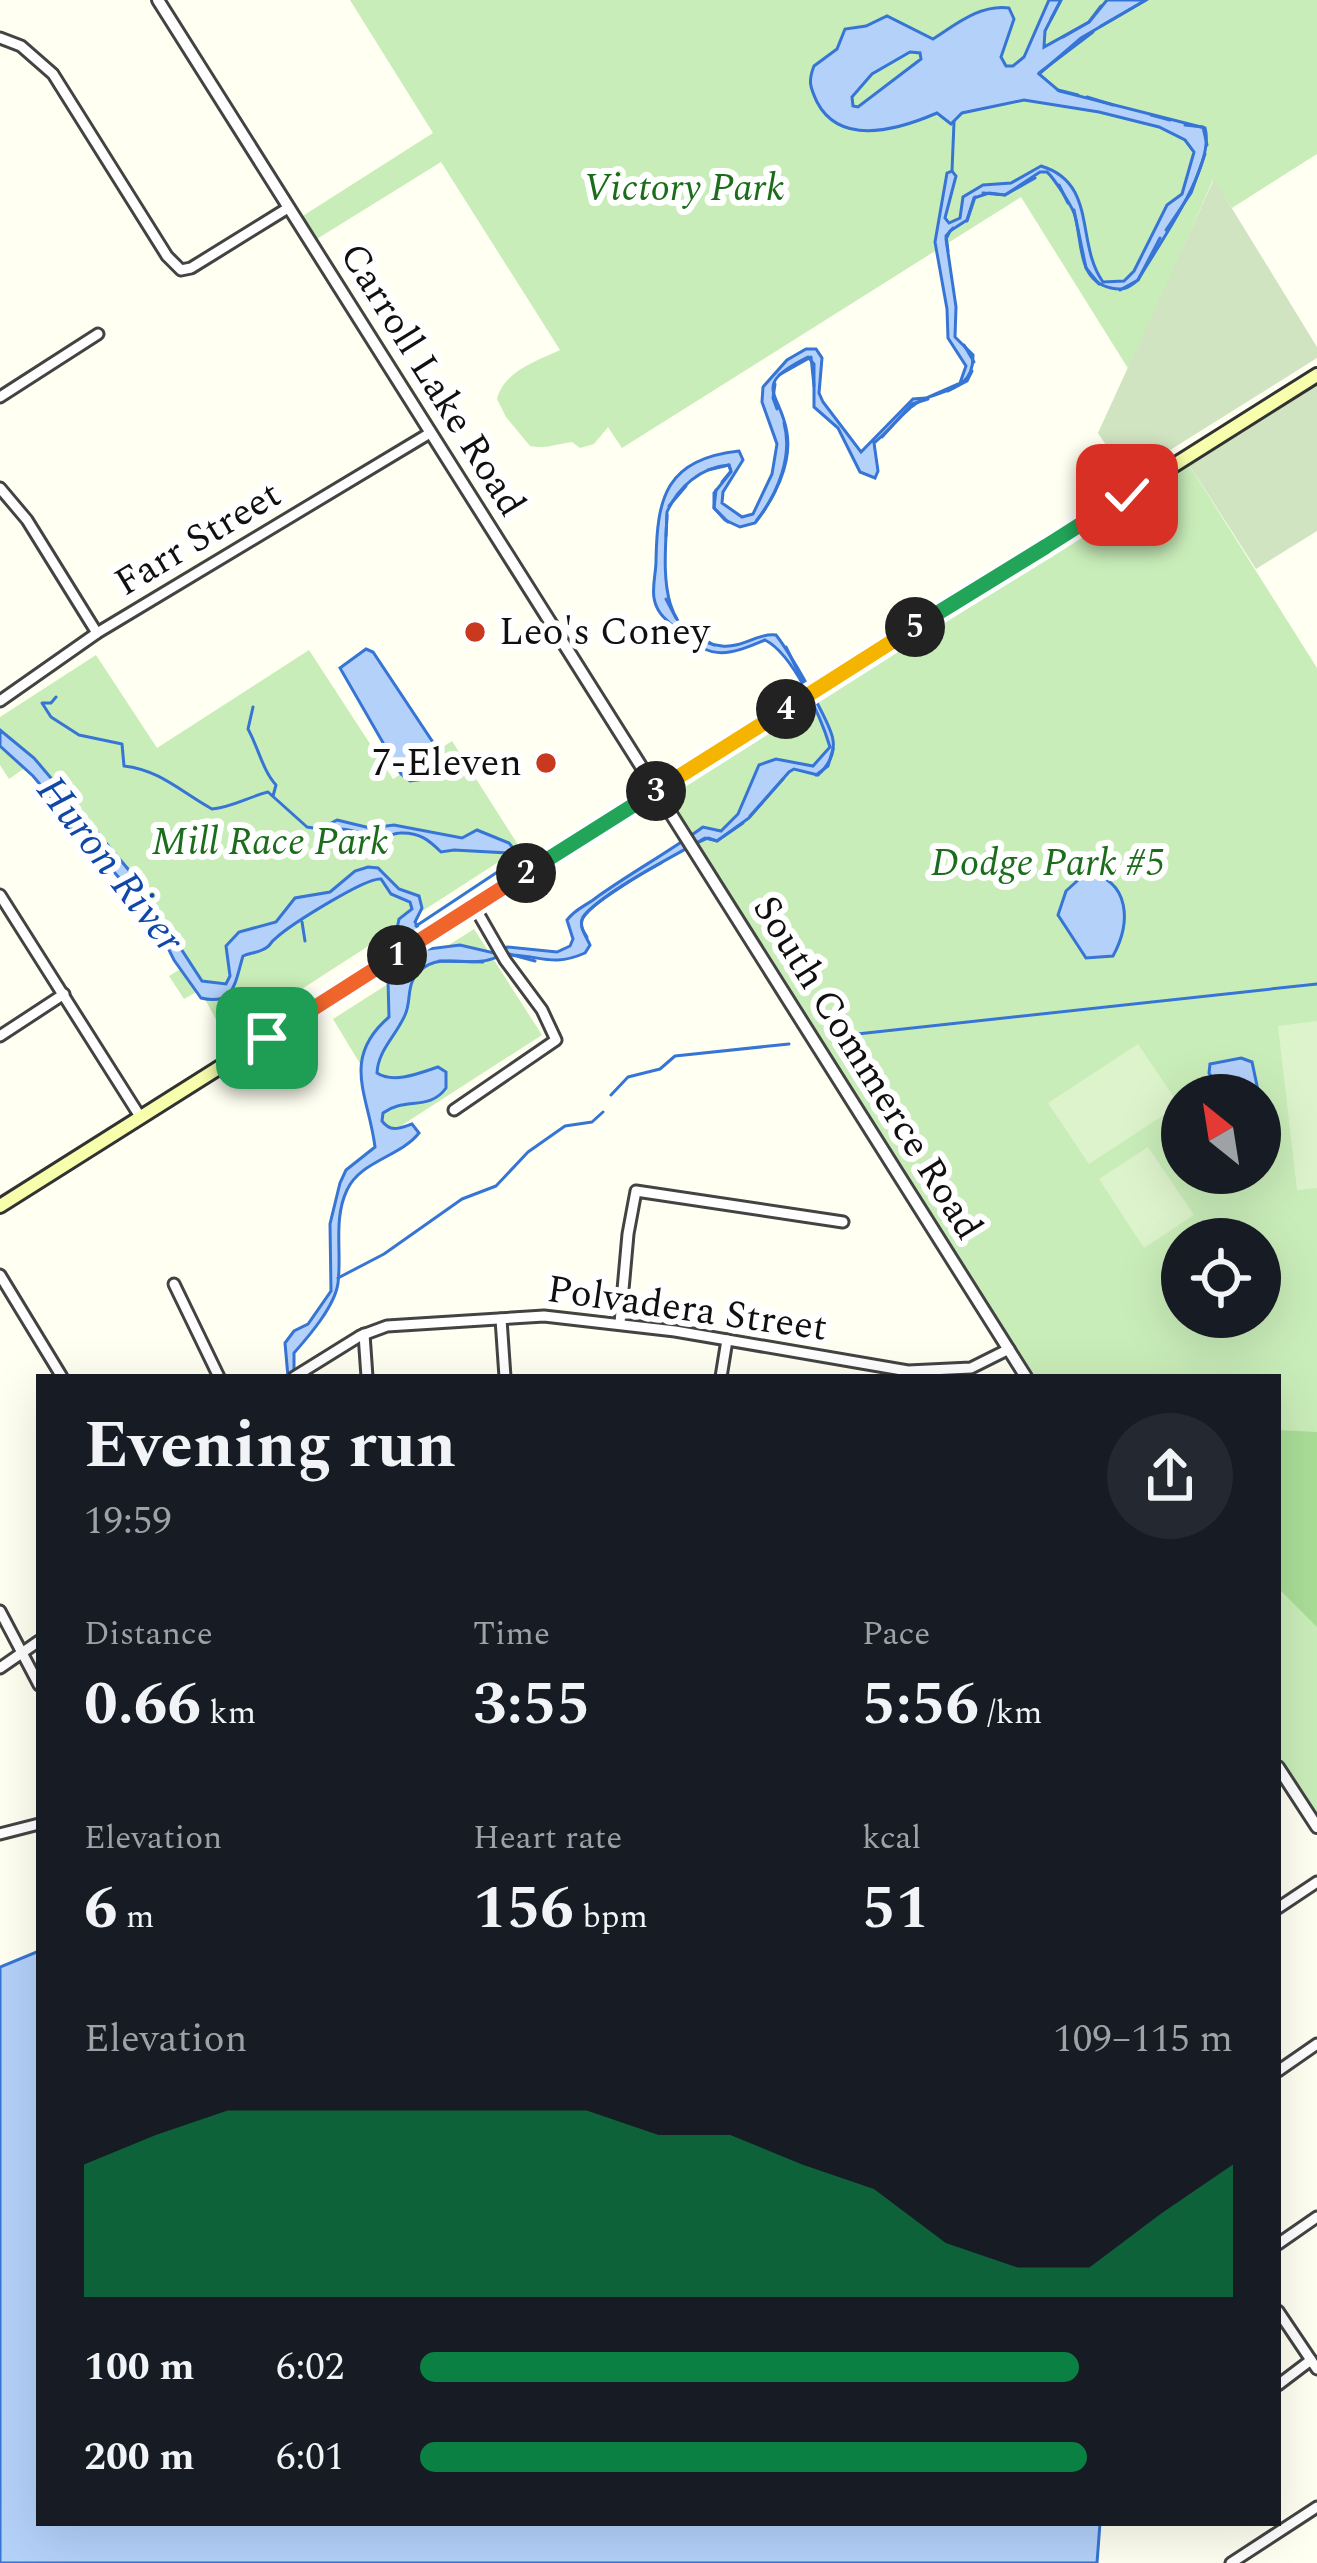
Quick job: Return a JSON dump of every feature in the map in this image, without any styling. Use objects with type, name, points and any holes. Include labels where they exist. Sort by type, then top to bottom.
[{"type":"main road","points":[[0,1206],[1317,376]]},
{"type":"street","name":"Carroll Lake Road","points":[[158,0],[657,791]]},
{"type":"street","points":[[0,38],[21,46],[52,74],[167,256],[182,270],[288,208]]},
{"type":"street","points":[[0,397],[98,334]]},
{"type":"street","name":"Farr Street","points":[[0,701],[97,633],[430,433]]},
{"type":"street","points":[[0,488],[27,520],[97,633]]},
{"type":"street","name":"South Commerce Road","points":[[657,791],[1024,1374]]},
{"type":"street","points":[[0,895],[141,1118]]},
{"type":"street","points":[[454,1110],[556,1040],[542,1010],[474,906]]},
{"type":"street","points":[[0,1036],[64,994]]},
{"type":"street","points":[[620,1323],[636,1191],[843,1222]]},
{"type":"street","points":[[0,1275],[60,1374]]},
{"type":"street","points":[[174,1284],[217,1374]]},
{"type":"street","name":"Polvadera Street","points":[[299,1374],[386,1326],[544,1316],[620,1323],[908,1371],[970,1373],[1009,1349]]},
{"type":"street","points":[[501,1319],[505,1374]]},
{"type":"street","points":[[364,1334],[367,1374]]},
{"type":"street","points":[[721,1374],[727,1340]]},
{"type":"street","points":[[0,1611],[36,1679]]},
{"type":"street","points":[[0,1668],[36,1643]]},
{"type":"street","points":[[1281,1772],[1317,1827]]},
{"type":"street","points":[[0,1834],[36,1825]]},
{"type":"street","points":[[1281,1906],[1317,1882]]},
{"type":"street","points":[[1281,2069],[1317,2044]]},
{"type":"street","points":[[1281,2242],[1317,2217]]},
{"type":"street","points":[[1281,2315],[1314,2364],[1281,2383]]},
{"type":"street","points":[[1231,2563],[1317,2507]]},
{"type":"green space","name":"Victory Park","points":[[350,0],[1317,0],[1317,154],[1232,208],[1213,180],[1129,370],[1021,197],[622,448],[608,427],[594,444],[580,448],[572,442],[530,446],[497,399],[514,374],[560,350],[441,162],[312,242],[298,219],[433,133]]},
{"type":"green space","points":[[1214,179],[1317,347],[1317,358],[1127,477],[1098,433]]},
{"type":"green space","points":[[1317,379],[1317,531],[1256,569],[1186,460]]},
{"type":"green space","name":"Dodge Park #5","points":[[1186,460],[1317,668],[1317,1824],[1281,1768],[1281,1374],[1029,1374],[659,791]]},
{"type":"green space","name":"Mill Race Park","points":[[309,650],[393,779],[452,741],[520,848],[226,1038],[200,990],[184,999],[169,976],[185,966],[164,928],[32,763],[9,779],[0,765],[0,717],[96,655],[157,748]]},
{"type":"green space","points":[[474,929],[542,1035],[382,1138],[362,1067],[333,1019]]},
{"type":"green space","points":[[1317,1021],[1317,1188],[1297,1190],[1278,1026]]},
{"type":"green space","points":[[1138,1044],[1161,1078],[1161,1117],[1089,1164],[1048,1103]]},
{"type":"green space","points":[[1148,1147],[1161,1166],[1161,1194],[1180,1194],[1194,1215],[1161,1218],[1161,1237],[1144,1248],[1099,1179]]},
{"type":"green space","points":[[1281,1430],[1317,1432],[1317,1627],[1281,1591]]},
{"type":"water","name":"Huron River","points":[[1049,0],[1061,0],[1045,31],[1044,47],[1089,22],[1107,0],[1146,0],[1081,38],[1039,74],[1059,91],[1205,128],[1202,163],[1183,205],[1138,280],[1119,289],[1100,284],[1086,268],[1074,213],[1047,172],[1005,195],[974,198],[967,220],[946,239],[956,307],[955,337],[973,355],[972,368],[960,385],[919,401],[874,443],[875,478],[860,472],[838,428],[814,407],[814,364],[808,357],[774,383],[787,433],[787,457],[775,492],[755,523],[740,527],[714,508],[714,493],[731,472],[729,465],[700,474],[677,494],[667,512],[665,552],[674,613],[699,640],[722,646],[776,635],[825,719],[833,740],[830,759],[818,775],[789,772],[749,818],[717,841],[705,838],[591,908],[582,921],[590,945],[585,953],[556,960],[507,955],[483,961],[446,961],[421,970],[377,1073],[399,1078],[438,1067],[446,1072],[446,1088],[425,1102],[383,1113],[382,1121],[389,1127],[412,1124],[419,1133],[361,1172],[347,1190],[340,1213],[336,1292],[294,1353],[294,1374],[288,1374],[285,1343],[308,1324],[331,1291],[330,1224],[340,1183],[346,1170],[375,1147],[361,1063],[374,1033],[389,1017],[388,980],[422,954],[410,933],[397,929],[399,919],[412,909],[410,902],[391,894],[381,879],[373,880],[296,923],[265,948],[243,956],[227,995],[201,998],[131,892],[33,776],[0,746],[0,730],[34,758],[133,875],[202,981],[226,984],[230,976],[226,946],[239,932],[276,922],[295,898],[330,892],[355,871],[368,867],[378,868],[399,889],[419,896],[422,908],[415,922],[429,949],[460,945],[494,953],[507,947],[557,952],[570,946],[570,916],[703,827],[721,831],[738,814],[759,765],[776,759],[813,766],[830,747],[805,688],[775,647],[765,640],[731,652],[712,652],[693,643],[658,610],[654,593],[657,538],[670,485],[695,463],[739,451],[743,460],[723,492],[722,503],[742,517],[753,514],[772,474],[777,444],[762,402],[763,387],[787,360],[806,349],[816,349],[822,358],[819,393],[823,402],[861,452],[913,399],[960,383],[966,366],[948,338],[935,242],[947,173],[956,176],[945,218],[949,223],[960,218],[963,197],[983,185],[1011,183],[1041,166],[1059,174],[1078,200],[1103,282],[1124,281],[1134,271],[1167,205],[1182,194],[1194,152],[1185,140],[1159,127],[1024,100],[962,113],[951,124],[937,113],[889,129],[856,130],[828,116],[811,84],[814,66],[837,49],[845,29],[887,16],[933,39],[978,12],[1009,8],[1014,19],[1001,57],[1006,66],[1024,57]],"holes":[[[910,52],[920,53],[921,59],[858,107],[853,106],[852,97],[872,74]]]},
{"type":"water","points":[[366,649],[373,652],[440,753],[439,766],[424,779],[410,781],[401,774],[340,668]]},
{"type":"water","points":[[337,820],[462,838],[477,830],[509,843],[521,858],[509,866],[508,853],[441,852],[413,834],[382,837],[320,829]]},
{"type":"water","points":[[1087,872],[1112,884],[1123,905],[1123,930],[1113,956],[1086,958],[1058,915],[1066,891]]},
{"type":"water","points":[[1241,1058],[1252,1062],[1255,1074],[1210,1074],[1210,1064]]},
{"type":"water","points":[[36,1952],[36,2526],[1100,2526],[1097,2563],[0,2563],[0,1967]]},
{"type":"waterway","points":[[1051,19],[1061,0]]},
{"type":"waterway","points":[[1101,26],[1146,0]]},
{"type":"waterway","points":[[1063,37],[1089,22],[1101,6]]},
{"type":"waterway","points":[[1039,73],[1093,32]]},
{"type":"waterway","points":[[1058,90],[1078,95]]},
{"type":"waterway","points":[[1087,97],[1113,105]]},
{"type":"waterway","points":[[1151,115],[1170,120]]},
{"type":"waterway","points":[[952,171],[954,122]]},
{"type":"waterway","points":[[1185,125],[1203,127],[1207,145]]},
{"type":"waterway","points":[[1166,230],[1191,193],[1205,154]]},
{"type":"waterway","points":[[983,193],[1005,195],[1035,178]]},
{"type":"waterway","points":[[1059,185],[1068,203]]},
{"type":"waterway","points":[[967,221],[975,197]]},
{"type":"waterway","points":[[1074,210],[1086,268],[1099,284]]},
{"type":"waterway","points":[[948,251],[946,236],[953,228]]},
{"type":"waterway","points":[[1120,290],[1138,280],[1160,238]]},
{"type":"waterway","points":[[964,345],[974,362]]},
{"type":"waterway","points":[[779,375],[811,357],[814,386]]},
{"type":"waterway","points":[[948,391],[967,381],[972,371]]},
{"type":"waterway","points":[[775,384],[777,409]]},
{"type":"waterway","points":[[882,437],[912,404],[928,399]]},
{"type":"waterway","points":[[757,520],[782,474],[787,448],[784,423]]},
{"type":"waterway","points":[[708,470],[729,465],[731,471],[722,482]]},
{"type":"waterway","points":[[669,506],[686,486]]},
{"type":"waterway","points":[[716,490],[714,508],[728,522]]},
{"type":"waterway","points":[[666,536],[667,515]]},
{"type":"waterway","points":[[666,599],[676,618]]},
{"type":"waterway","points":[[696,635],[714,645]]},
{"type":"waterway","points":[[786,647],[808,692]]},
{"type":"waterway","points":[[56,697],[42,703],[51,717],[79,735],[122,744],[124,766],[159,777],[212,809],[268,792],[307,827],[320,829]]},
{"type":"waterway","points":[[253,707],[248,729],[276,785],[273,796]]},
{"type":"waterway","points":[[816,775],[828,766],[833,749]]},
{"type":"waterway","points":[[750,816],[783,779]]},
{"type":"waterway","points":[[695,844],[708,838],[717,841],[743,823]]},
{"type":"waterway","points":[[587,937],[581,923],[588,911],[661,863]]},
{"type":"waterway","points":[[416,926],[508,865]]},
{"type":"waterway","points":[[302,922],[305,941]]},
{"type":"waterway","points":[[509,954],[535,961]]},
{"type":"waterway","points":[[439,961],[483,962]]},
{"type":"waterway","points":[[848,1035],[1317,984]]},
{"type":"waterway","points":[[611,1095],[628,1077],[660,1069],[675,1056],[789,1044]]},
{"type":"waterway","points":[[338,1278],[384,1254],[462,1199],[496,1186],[528,1152],[565,1126],[592,1122],[603,1112]]},
{"type":"place","name":"Leo's Coney","points":[[475,632]]},
{"type":"place","name":"7-Eleven","points":[[546,763]]},
{"type":"route","points":[[267,1038],[1127,495]]}]
